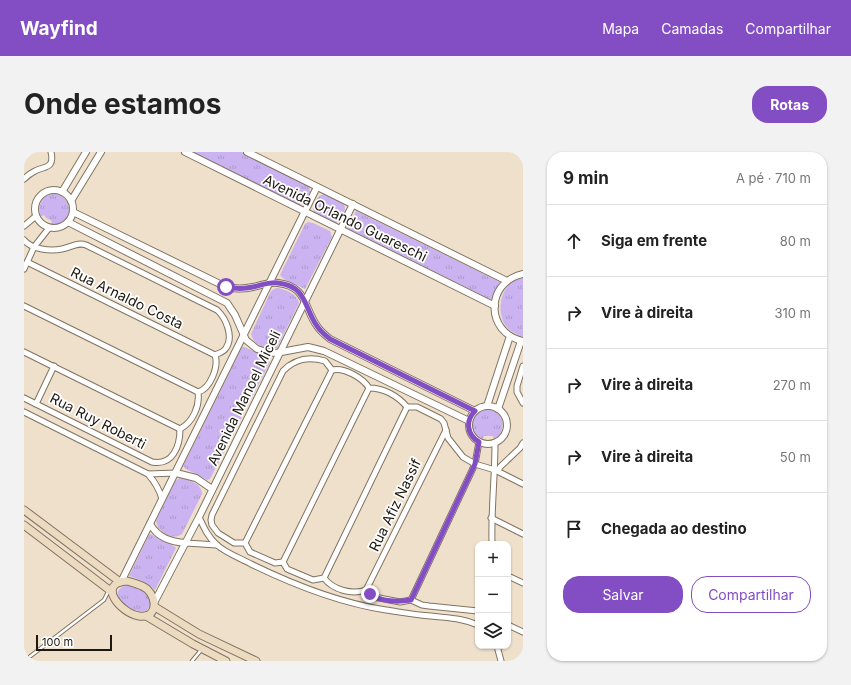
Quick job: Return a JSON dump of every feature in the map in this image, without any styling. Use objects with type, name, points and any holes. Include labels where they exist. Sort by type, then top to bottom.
[{"type":"main road","points":[[24,510],[120,582],[132,582],[144,587],[150,593],[155,604],[199,634],[256,661]]},
{"type":"main road","points":[[24,525],[111,591],[116,602],[122,608],[134,615],[146,616],[202,649],[226,661]]},
{"type":"main road","points":[[111,591],[120,582]]},
{"type":"main road","points":[[146,616],[151,612],[155,604]]},
{"type":"street","points":[[24,179],[34,172],[45,169],[49,165],[52,161],[51,152]]},
{"type":"street","points":[[62,192],[86,152]]},
{"type":"street","points":[[71,201],[102,152]]},
{"type":"street","name":"Avenida Orlando Guareschi","points":[[185,152],[495,306]]},
{"type":"street","name":"Avenida Orlando Guareschi","points":[[247,152],[507,281]]},
{"type":"street","name":"Avenida Manoel Miceli","points":[[120,582],[176,473],[317,187]]},
{"type":"street","points":[[52,190],[62,192],[71,201],[73,212],[68,222],[59,228],[49,228],[42,225],[36,216],[35,206],[45,192],[52,190]]},
{"type":"street","name":"Avenida Manoel Miceli","points":[[155,604],[353,204]]},
{"type":"street","points":[[73,212],[226,287],[245,289],[263,283],[287,285],[296,290],[302,296],[316,326],[330,339],[475,411]]},
{"type":"street","points":[[24,226],[36,216]]},
{"type":"street","points":[[68,222],[227,303],[235,315],[246,340],[257,349],[267,352],[280,353],[308,347],[324,350],[469,421]]},
{"type":"street","points":[[24,269],[34,247],[49,228]]},
{"type":"street","points":[[24,240],[34,247],[52,250],[63,249],[81,243],[212,307],[221,314],[227,326],[229,341],[226,348],[216,355],[216,367],[205,388],[198,392]]},
{"type":"street","name":"Rua Arnaldo Costa","points":[[27,262],[216,355]]},
{"type":"street","points":[[498,409],[522,341],[510,336],[503,330],[498,323],[495,314],[495,306],[498,292],[507,281],[515,276],[523,274]]},
{"type":"street","points":[[24,306],[198,392]]},
{"type":"street","points":[[487,406],[510,336]]},
{"type":"street","points":[[24,352],[180,429],[189,422],[198,404],[198,392]]},
{"type":"street","points":[[246,543],[234,543],[214,530],[211,520],[212,515],[283,371],[292,363],[304,358],[325,361],[332,370]]},
{"type":"street","points":[[36,404],[54,366]]},
{"type":"street","points":[[523,366],[517,392],[523,403]]},
{"type":"street","points":[[332,370],[336,369],[344,371],[363,380],[369,388]]},
{"type":"street","points":[[246,543],[332,370]]},
{"type":"street","points":[[369,388],[378,388],[400,398],[407,407]]},
{"type":"street","points":[[283,562],[369,388]]},
{"type":"street","name":"Rua Ruy Roberti","points":[[24,398],[152,462],[162,463],[171,458],[179,441],[180,429]]},
{"type":"street","points":[[487,406],[498,409],[504,414],[507,425],[504,436],[495,443],[487,444],[479,442],[471,435],[469,421],[475,411],[487,406]]},
{"type":"street","points":[[407,407],[417,407],[444,422],[448,438],[463,457],[475,464],[496,470],[523,484]]},
{"type":"street","points":[[324,578],[407,407]]},
{"type":"street","points":[[24,412],[148,474],[155,481],[162,499]]},
{"type":"street","name":"Rua Afiz Nassif","points":[[366,590],[446,430]]},
{"type":"street","points":[[411,600],[475,464],[479,442]]},
{"type":"street","points":[[492,541],[491,518],[496,470],[495,443]]},
{"type":"street","points":[[496,470],[520,448],[523,443]]},
{"type":"street","points":[[148,474],[186,474],[196,478],[212,489]]},
{"type":"street","points":[[199,517],[207,534],[217,545],[268,572],[330,597],[383,610],[426,616],[457,618],[475,624]]},
{"type":"street","points":[[491,518],[523,534]]},
{"type":"street","points":[[150,524],[159,535],[168,540],[217,545]]},
{"type":"street","points":[[246,543],[250,552],[275,563],[283,562]]},
{"type":"street","points":[[283,562],[287,569],[314,580],[324,578]]},
{"type":"street","points":[[510,577],[523,583]]},
{"type":"street","points":[[324,578],[330,585],[354,593],[366,590],[374,597],[400,602],[411,600],[422,605],[475,610]]},
{"type":"street","points":[[511,626],[523,632]]},
{"type":"street","points":[[498,649],[501,661]]},
{"type":"lane","points":[[24,661],[104,600],[111,591]]},
{"type":"lane","points":[[192,661],[202,649]]},
{"type":"green space","points":[[190,152],[241,152],[309,185],[310,192],[304,204],[299,205]]},
{"type":"green space","points":[[54,193],[61,196],[69,206],[67,217],[64,221],[58,224],[51,224],[52,221],[44,215],[40,217],[41,202],[46,196]]},
{"type":"green space","points":[[324,194],[344,204],[345,210],[343,215],[336,223],[315,214],[315,202],[321,195]]},
{"type":"green space","points":[[356,211],[500,282],[491,300],[347,228]]},
{"type":"green space","points":[[308,222],[330,231],[332,237],[305,289],[284,279],[280,275],[305,224]]},
{"type":"green space","points":[[523,278],[523,337],[513,332],[505,325],[502,318],[501,304],[502,296],[510,284]]},
{"type":"green space","points":[[276,288],[290,292],[296,297],[299,303],[277,348],[269,349],[258,344],[251,334],[271,291]]},
{"type":"green space","points":[[242,347],[263,355],[270,362],[210,479],[207,480],[183,466]]},
{"type":"green space","points":[[488,409],[498,414],[503,425],[497,438],[494,440],[493,436],[484,436],[482,440],[474,432],[472,422],[477,414]]},
{"type":"green space","points":[[180,478],[191,481],[200,487],[202,494],[182,534],[178,536],[170,536],[162,532],[156,521],[175,481]]},
{"type":"green space","points":[[150,534],[164,540],[176,548],[155,590],[143,581],[129,576]]},
{"type":"green space","points":[[126,585],[136,587],[146,593],[150,602],[146,611],[133,609],[121,602],[117,593]]},
{"type":"route","points":[[226,287],[245,289],[255,287],[263,283],[287,285],[296,290],[302,296],[308,304],[316,326],[330,339],[475,411],[471,416],[468,425],[471,435],[479,442],[475,464],[411,600],[400,602],[374,597],[370,594]]}]
